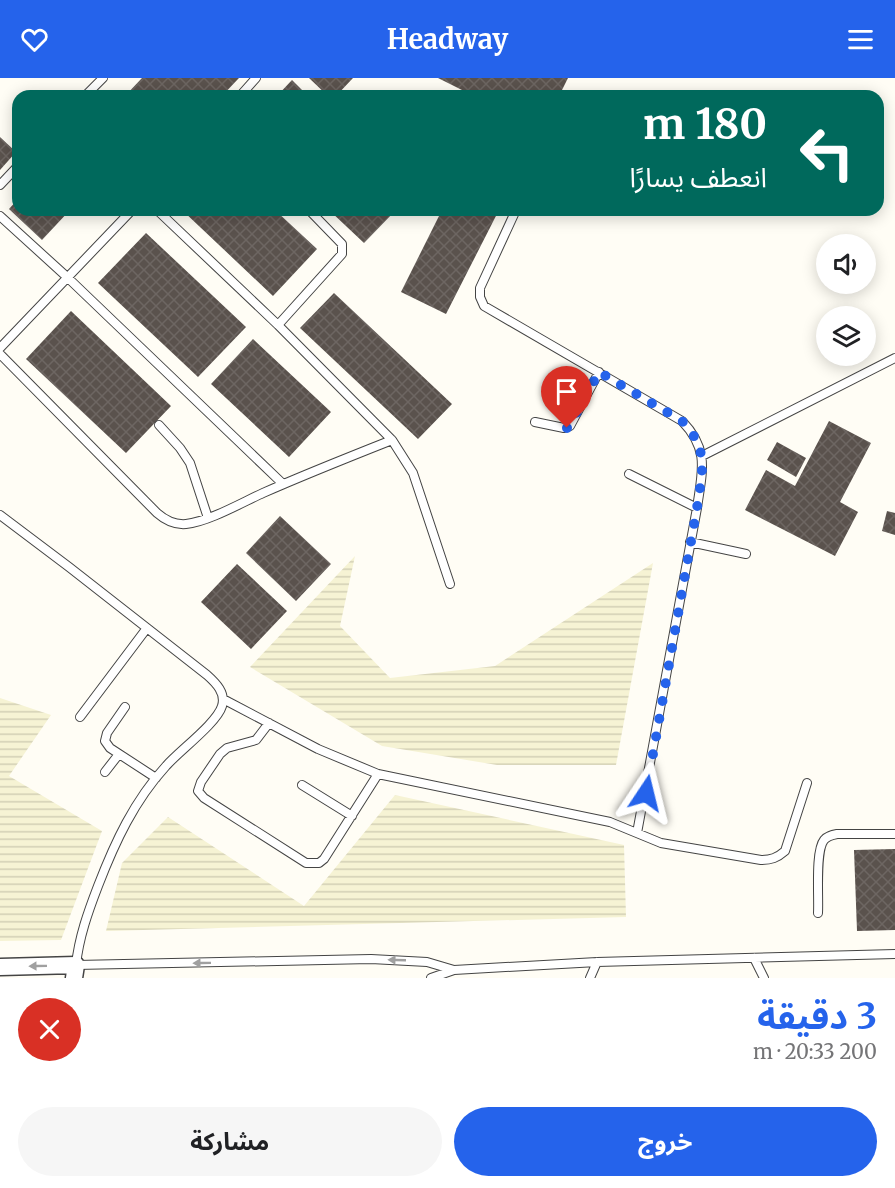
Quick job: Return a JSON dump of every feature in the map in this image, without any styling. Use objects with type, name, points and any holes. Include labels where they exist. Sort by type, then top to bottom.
[{"type":"street","points":[[0,967],[75,972]]},
{"type":"lane","points":[[91,90],[103,78]]},
{"type":"lane","points":[[245,90],[256,78]]},
{"type":"lane","points":[[0,185],[12,172]]},
{"type":"lane","points":[[0,216],[283,484]]},
{"type":"lane","points":[[0,348],[126,216]]},
{"type":"lane","points":[[163,216],[278,324],[392,440],[412,473],[450,584]]},
{"type":"lane","points":[[278,324],[342,254],[342,244],[315,216]]},
{"type":"lane","points":[[513,216],[480,288],[480,297],[484,306],[682,421],[692,431],[702,456],[703,469],[697,508],[637,833]]},
{"type":"lane","points":[[0,354],[163,518],[171,522],[187,524],[208,518],[283,484],[392,440]]},
{"type":"lane","points":[[702,456],[895,358]]},
{"type":"lane","points":[[535,422],[564,428],[570,426],[599,372]]},
{"type":"lane","points":[[159,425],[190,463],[208,518]]},
{"type":"lane","points":[[629,474],[697,508]]},
{"type":"lane","points":[[0,515],[214,682],[223,699],[222,708],[215,718],[178,753],[156,778],[130,814],[109,856],[86,919],[75,972],[371,959],[427,962],[454,970]]},
{"type":"lane","points":[[690,542],[746,554]]},
{"type":"lane","points":[[80,717],[147,628]]},
{"type":"lane","points":[[223,699],[338,758],[378,774],[610,822],[661,843],[770,860],[784,851],[789,844],[807,783]]},
{"type":"lane","points":[[124,707],[105,737],[107,745],[156,778]]},
{"type":"lane","points":[[269,723],[256,740],[227,748],[220,754],[198,786],[200,795],[306,863],[313,864],[324,859],[378,774]]},
{"type":"lane","points":[[105,772],[119,754]]},
{"type":"lane","points":[[302,785],[352,816]]},
{"type":"lane","points":[[818,912],[819,854],[824,840],[837,834],[895,834]]},
{"type":"lane","points":[[431,978],[454,970],[597,962],[895,954]]},
{"type":"lane","points":[[754,958],[764,978]]},
{"type":"lane","points":[[590,978],[597,962]]},
{"type":"shaded area","points":[[355,556],[340,626],[390,678],[495,666],[653,563],[616,765],[497,765],[382,746],[250,667]]},
{"type":"shaded area","points":[[0,698],[51,715],[9,776],[102,831],[61,940],[0,941]]},
{"type":"shaded area","points":[[395,795],[624,845],[626,917],[106,931],[122,863],[168,817],[304,906]]},
{"type":"building","points":[[142,78],[239,78],[228,90],[131,90]]},
{"type":"building","points":[[309,78],[353,78],[342,90],[322,90]]},
{"type":"building","points":[[438,78],[568,78],[562,90],[462,90]]},
{"type":"building","points":[[292,80],[302,90],[283,90]]},
{"type":"building","points":[[0,137],[12,148],[12,156],[0,170]]},
{"type":"building","points":[[16,216],[64,216],[42,240]]},
{"type":"building","points":[[188,216],[281,216],[317,249],[273,296]]},
{"type":"building","points":[[335,216],[390,216],[364,243]]},
{"type":"building","points":[[439,216],[496,216],[446,314],[401,292]]},
{"type":"building","points":[[146,233],[246,327],[198,377],[98,283]]},
{"type":"building","points":[[334,293],[452,404],[418,439],[300,328]]},
{"type":"building","points":[[71,311],[171,406],[126,453],[26,359]]},
{"type":"building","points":[[253,339],[331,412],[289,457],[211,384]]},
{"type":"building","points":[[829,421],[871,443],[840,502],[858,512],[835,556],[745,510],[766,470],[795,486]]},
{"type":"building","points":[[777,442],[806,458],[796,477],[767,460]]},
{"type":"building","points":[[887,511],[895,513],[895,535],[882,531]]},
{"type":"building","points":[[280,516],[331,564],[296,601],[246,553]]},
{"type":"building","points":[[237,564],[287,611],[251,649],[201,602]]},
{"type":"building","points":[[895,849],[895,930],[857,931],[854,850]]},
{"type":"route","points":[[567,428],[599,372],[682,421],[692,431],[702,456],[703,469],[697,508],[646,793]]}]
